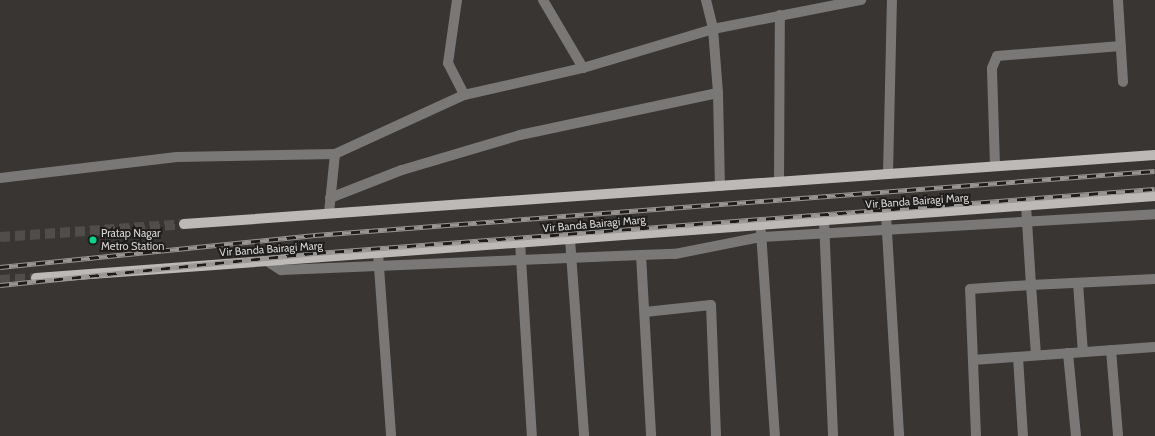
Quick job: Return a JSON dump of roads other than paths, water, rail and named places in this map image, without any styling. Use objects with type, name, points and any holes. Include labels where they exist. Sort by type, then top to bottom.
[{"type":"main road","points":[[184,224],[1155,155]]},
{"type":"main road","name":"Vir Banda Bairagi Marg","points":[[36,278],[1155,196]]},
{"type":"street","points":[[456,0],[448,63],[464,96]]},
{"type":"street","points":[[543,0],[583,68]]},
{"type":"street","points":[[706,0],[713,29],[718,93],[720,186]]},
{"type":"street","points":[[0,178],[177,157],[335,154],[464,96],[583,68],[713,29],[860,0]]},
{"type":"street","points":[[888,174],[892,0]]},
{"type":"street","points":[[1118,0],[1124,82]]},
{"type":"street","points":[[779,182],[780,15]]},
{"type":"street","points":[[995,166],[992,68],[997,56],[1121,46]]},
{"type":"street","points":[[330,198],[402,170],[520,135],[718,93]]},
{"type":"street","points":[[329,213],[335,154]]},
{"type":"street","points":[[1026,206],[1036,355]]},
{"type":"street","points":[[267,261],[281,270],[675,254],[762,237],[1155,214]]},
{"type":"street","points":[[886,215],[899,436]]},
{"type":"street","points":[[824,220],[833,436]]},
{"type":"street","points":[[761,224],[775,436]]},
{"type":"street","points":[[570,239],[584,436]]},
{"type":"street","points":[[520,242],[532,436]]},
{"type":"street","points":[[378,253],[391,436]]},
{"type":"street","points":[[641,255],[650,436]]},
{"type":"street","points":[[976,436],[970,289],[1155,279]]},
{"type":"street","points":[[1078,283],[1083,352]]},
{"type":"street","points":[[644,312],[711,305],[716,436]]},
{"type":"street","points":[[973,360],[1155,347]]},
{"type":"street","points":[[1111,350],[1118,436]]},
{"type":"street","points":[[1068,353],[1076,436]]},
{"type":"street","points":[[1018,356],[1023,436]]},
{"type":"tunnel","points":[[0,237],[184,224]]},
{"type":"tunnel","points":[[0,280],[36,278]]},
{"type":"railway","points":[[0,267],[315,235],[1155,171]]},
{"type":"railway","points":[[0,285],[317,253],[1155,189]]},
{"type":"place","name":"Pratap Nagar Metro Station","points":[[93,240]]}]
